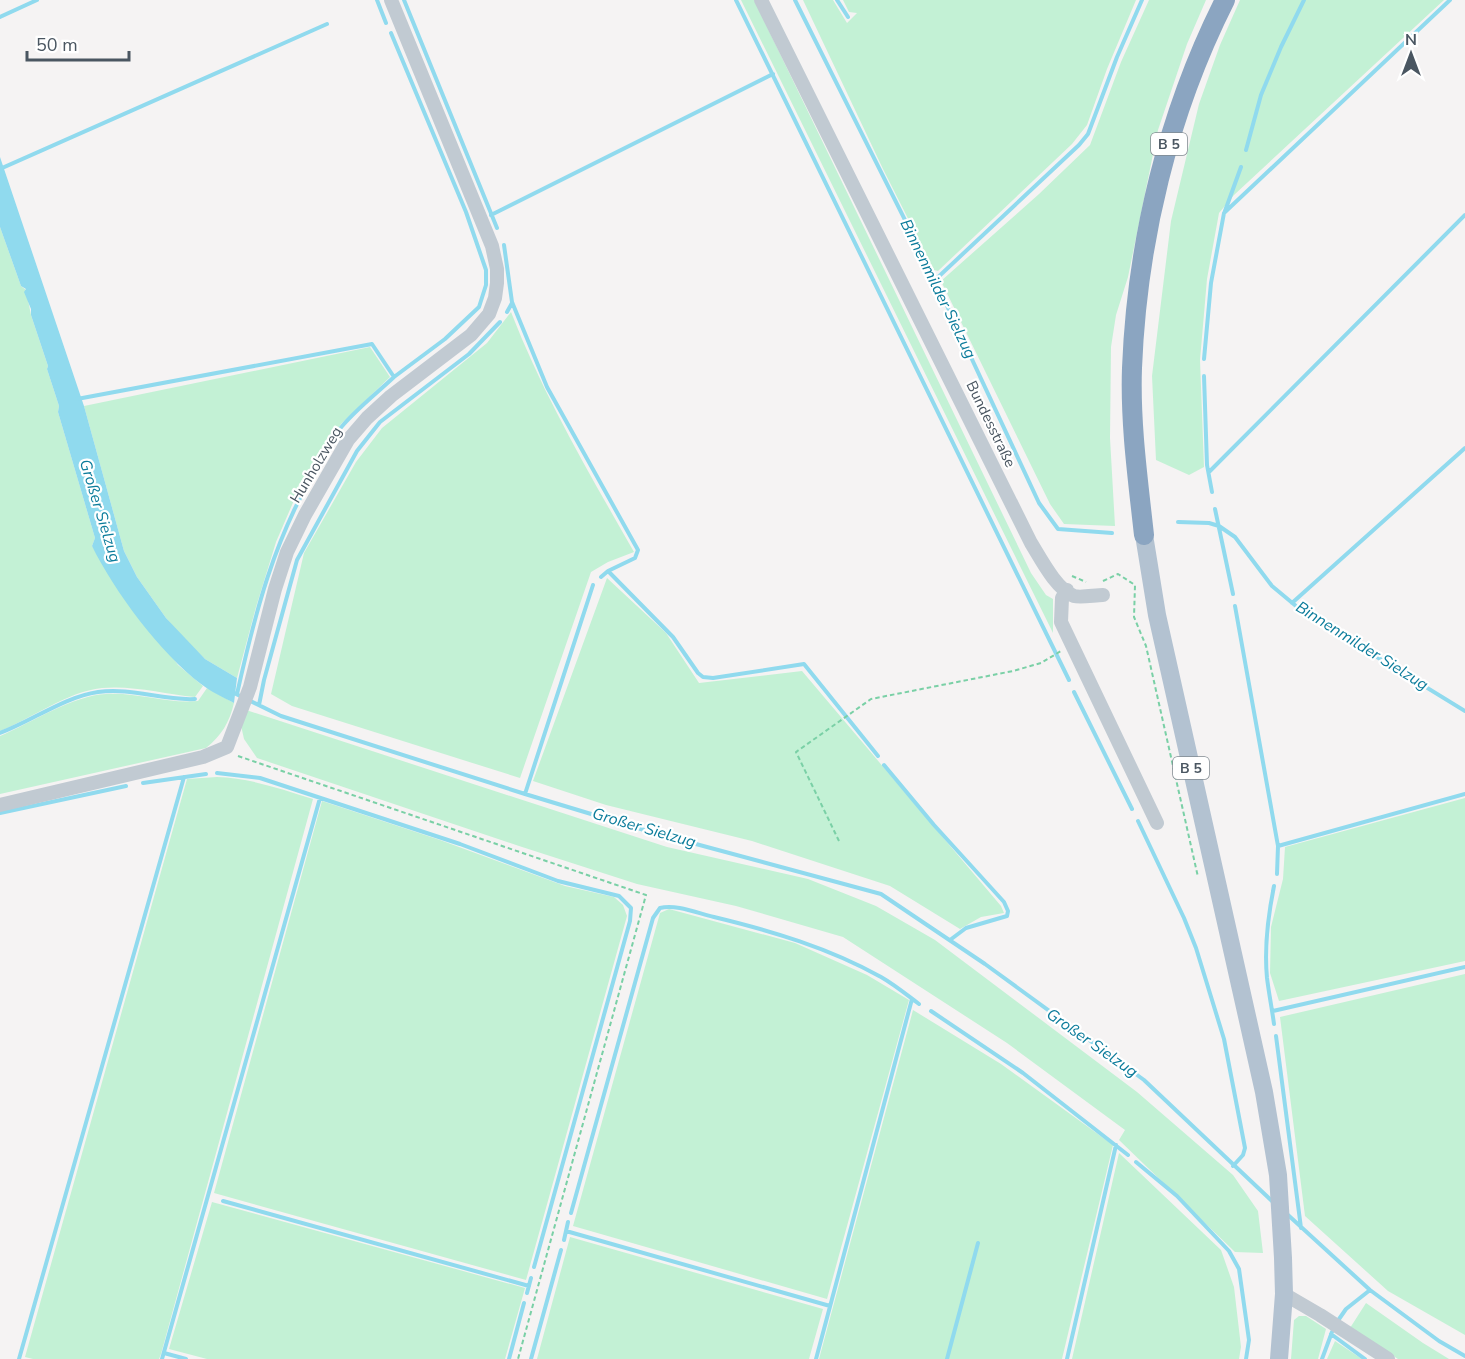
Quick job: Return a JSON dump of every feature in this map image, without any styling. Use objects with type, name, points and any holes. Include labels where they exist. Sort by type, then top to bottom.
[{"type":"highway","name":"B 5","points":[[1144,535],[1134,437],[1132,369],[1138,296],[1146,241],[1162,165],[1185,92],[1210,29],[1225,0]]},
{"type":"main road","name":"B 5","points":[[1144,535],[1155,607],[1264,1092],[1278,1175],[1284,1294],[1280,1359]]},
{"type":"street","name":"Hunholzweg","points":[[227,747],[238,713],[250,687],[287,552],[327,474],[348,440],[367,418],[391,396],[471,335],[489,315],[495,298],[497,269],[492,246],[391,0]]},
{"type":"street","name":"Bundesstraße","points":[[761,0],[1031,543],[1048,570],[1071,593]]},
{"type":"street","points":[[1103,595],[1071,593],[1062,598],[1061,622],[1157,823]]},
{"type":"street","points":[[0,805],[203,757],[227,747]]},
{"type":"street","points":[[1284,1294],[1388,1359]]},
{"type":"path","points":[[1065,572],[1087,583]]},
{"type":"path","points":[[1096,582],[1118,574],[1135,585],[1134,617]]},
{"type":"path","points":[[839,841],[796,752],[871,699],[1013,671],[1041,663],[1072,646]]},
{"type":"path","points":[[227,747],[238,756],[646,895],[518,1359]]},
{"type":"green space","points":[[741,0],[754,0],[1031,573],[1046,595],[1053,599],[1053,633]]},
{"type":"green space","points":[[803,0],[833,0],[847,23],[857,13],[849,12],[843,0],[1136,0],[1107,69],[1087,125],[1072,144],[938,271],[934,270],[883,169]]},
{"type":"green space","points":[[1149,0],[1206,0],[1187,44],[1158,130],[1128,277],[1116,315],[1111,347],[1110,438],[1115,526],[1064,524],[1050,504],[941,281],[1039,194],[1090,145],[1121,62]]},
{"type":"green space","points":[[1240,0],[1444,0],[1234,195],[1219,213],[1207,279],[1200,360],[1204,467],[1189,475],[1156,460],[1152,376],[1171,221],[1199,104],[1220,45]]},
{"type":"green space","points":[[0,227],[21,286],[26,290],[31,315],[48,366],[59,406],[58,412],[95,538],[92,546],[178,665],[203,686],[195,697],[113,687],[89,690],[0,731]]},
{"type":"green space","points":[[511,312],[553,404],[634,552],[608,562],[591,572],[520,778],[292,706],[271,694],[304,553],[356,462],[382,428],[487,343]]},
{"type":"green space","points":[[370,347],[390,377],[341,424],[295,498],[276,542],[237,678],[205,659],[186,641],[166,618],[137,577],[124,551],[84,406]]},
{"type":"green space","points":[[607,578],[666,633],[699,683],[802,671],[1001,906],[1004,913],[981,917],[960,929],[890,886],[752,841],[606,805],[533,781]]},
{"type":"green space","points":[[207,688],[234,703],[224,728],[206,748],[0,794],[0,736],[80,699],[118,694],[175,701],[198,701]]},
{"type":"green space","points":[[246,710],[667,847],[808,879],[876,906],[935,940],[1137,1092],[1233,1175],[1258,1211],[1263,1253],[1235,1252],[1119,1140],[1125,1130],[1007,1043],[843,937],[736,906],[637,884],[257,758],[244,739],[240,721]]},
{"type":"green space","points":[[217,777],[253,782],[313,799],[161,1354],[159,1359],[33,1359],[25,1357],[187,779]]},
{"type":"green space","points":[[1465,798],[1465,961],[1279,1001],[1270,973],[1271,927],[1283,879],[1285,847]]},
{"type":"green space","points":[[322,801],[440,840],[565,886],[614,897],[623,905],[627,916],[526,1280],[214,1193]]},
{"type":"green space","points":[[669,909],[795,943],[867,975],[909,1000],[827,1299],[573,1226],[660,913]]},
{"type":"green space","points":[[1465,974],[1465,1335],[1388,1291],[1305,1216],[1280,1017]]},
{"type":"green space","points":[[913,1010],[1001,1064],[1113,1145],[1062,1359],[819,1359]]},
{"type":"green space","points":[[1119,1153],[1221,1250],[1234,1287],[1241,1347],[1239,1359],[1072,1359]]},
{"type":"green space","points":[[212,1202],[525,1288],[505,1359],[207,1359],[169,1349]]},
{"type":"green space","points":[[570,1237],[823,1309],[809,1359],[537,1359]]},
{"type":"green space","points":[[1366,1303],[1449,1359],[1398,1359],[1350,1328]]},
{"type":"green space","points":[[1299,1316],[1306,1316],[1326,1329],[1318,1359],[1291,1359],[1294,1320]]},
{"type":"green space","points":[[1335,1341],[1362,1359],[1327,1359]]},
{"type":"water","points":[[0,157],[84,406],[124,551],[137,577],[166,618],[205,659],[237,678],[234,703],[205,687],[170,656],[126,602],[92,546],[95,538],[58,412],[59,406],[48,366],[24,292],[26,289],[21,286],[0,227]]},
{"type":"waterway","points":[[0,17],[37,0]]},
{"type":"waterway","points":[[377,0],[386,23]]},
{"type":"waterway","points":[[404,0],[497,228]]},
{"type":"waterway","points":[[736,0],[1069,680]]},
{"type":"waterway","name":"Binnenmilder Sielzug","points":[[795,0],[935,280],[1039,503],[1058,529],[1112,533]]},
{"type":"waterway","points":[[837,0],[848,17]]},
{"type":"waterway","points":[[935,280],[1088,134],[1117,57],[1142,0]]},
{"type":"waterway","points":[[1246,150],[1261,95],[1304,0]]},
{"type":"waterway","points":[[1204,359],[1211,283],[1224,213],[1450,0]]},
{"type":"waterway","points":[[0,169],[327,24]]},
{"type":"waterway","points":[[391,33],[466,212],[486,270],[486,285],[479,307],[445,339],[394,377]]},
{"type":"waterway","points":[[491,215],[773,74]]},
{"type":"waterway","points":[[1225,211],[1241,167]]},
{"type":"waterway","points":[[1210,471],[1465,215]]},
{"type":"waterway","points":[[504,245],[512,302],[547,387],[638,550],[635,558],[608,571],[601,577]]},
{"type":"waterway","points":[[507,312],[512,303]]},
{"type":"waterway","points":[[259,705],[297,560],[357,451],[380,422],[469,354],[500,322]]},
{"type":"waterway","points":[[77,399],[372,344],[394,377],[340,429],[302,494],[268,577],[251,634],[237,694]]},
{"type":"waterway","points":[[1204,376],[1207,465],[1212,492]]},
{"type":"waterway","points":[[1292,603],[1465,448]]},
{"type":"waterway","points":[[1215,509],[1233,594]]},
{"type":"waterway","name":"Binnenmilder Sielzug","points":[[1178,522],[1209,523],[1219,526],[1235,537],[1272,586],[1302,611],[1465,711]]},
{"type":"waterway","points":[[608,571],[673,637],[703,677],[713,678],[804,664],[878,756]]},
{"type":"waterway","points":[[525,794],[593,585]]},
{"type":"waterway","points":[[1235,606],[1278,846],[1277,874]]},
{"type":"waterway","points":[[0,733],[60,704],[98,692],[123,691],[195,699]]},
{"type":"waterway","name":"Großer Sielzug","points":[[232,692],[281,716],[525,794],[644,830],[881,894],[985,964],[1144,1080],[1273,1202]]},
{"type":"waterway","points":[[1074,692],[1132,809]]},
{"type":"waterway","points":[[884,765],[934,825],[1004,902],[1008,911],[1007,916],[966,928],[950,940]]},
{"type":"waterway","points":[[217,773],[260,778],[460,844],[558,881],[619,896],[631,908],[630,921],[534,1267]]},
{"type":"waterway","points":[[143,783],[206,774]]},
{"type":"waterway","points":[[19,1359],[184,777]]},
{"type":"waterway","points":[[0,813],[126,786]]},
{"type":"waterway","points":[[1278,846],[1465,794]]},
{"type":"waterway","points":[[162,1359],[320,798]]},
{"type":"waterway","points":[[1138,821],[1196,948],[1224,1039],[1245,1148],[1243,1155],[1233,1166]]},
{"type":"waterway","points":[[1274,886],[1266,943],[1267,978],[1274,1024]]},
{"type":"waterway","points":[[571,1213],[653,918],[660,908],[673,907],[687,910],[779,934],[821,949],[881,977],[919,1004]]},
{"type":"waterway","points":[[1273,1011],[1465,967]]},
{"type":"waterway","points":[[816,1359],[912,999]]},
{"type":"waterway","points":[[931,1011],[1023,1073],[1128,1155]]},
{"type":"waterway","points":[[1276,1036],[1301,1228]]},
{"type":"waterway","points":[[1067,1359],[1116,1145]]},
{"type":"waterway","points":[[1136,1162],[1177,1196],[1229,1251],[1239,1269],[1249,1340],[1246,1359]]},
{"type":"waterway","points":[[223,1201],[529,1286]]},
{"type":"waterway","name":"Großer Sielzug","points":[[1288,1215],[1370,1290],[1439,1341],[1465,1356]]},
{"type":"waterway","points":[[564,1240],[568,1222]]},
{"type":"waterway","points":[[566,1231],[830,1306]]},
{"type":"waterway","points":[[947,1359],[978,1243]]},
{"type":"waterway","points":[[531,1359],[561,1250]]},
{"type":"waterway","points":[[527,1293],[531,1278]]},
{"type":"waterway","points":[[1337,1322],[1346,1309],[1370,1290]]},
{"type":"waterway","points":[[509,1359],[524,1303]]},
{"type":"waterway","points":[[1322,1359],[1332,1332]]},
{"type":"waterway","points":[[1331,1334],[1365,1359]]},
{"type":"waterway","points":[[164,1353],[186,1359]]}]
